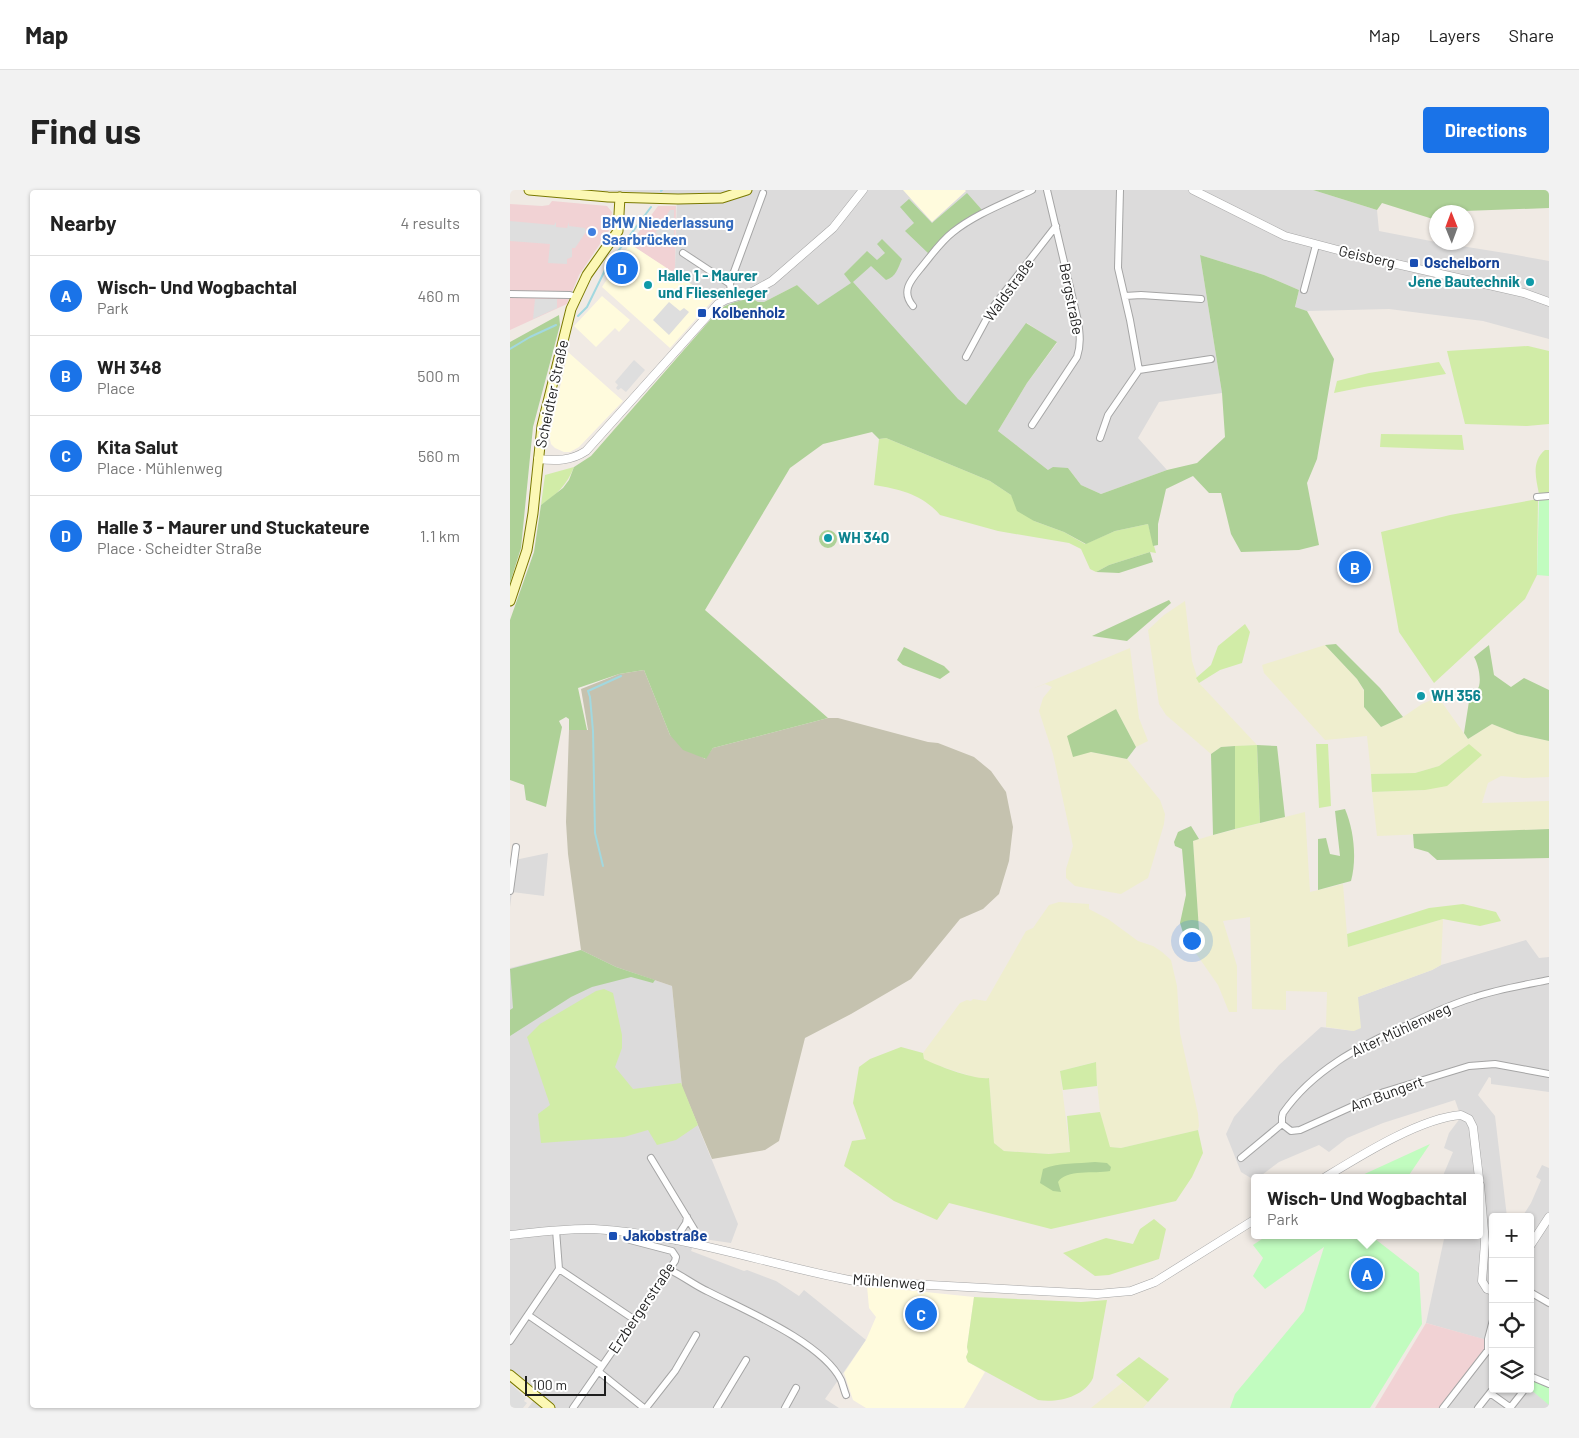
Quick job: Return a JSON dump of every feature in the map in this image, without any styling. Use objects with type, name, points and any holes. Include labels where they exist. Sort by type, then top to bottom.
[{"type":"main road","points":[[529,190],[620,194],[673,199],[722,198],[747,190]]},
{"type":"main road","name":"Scheidter Straße","points":[[510,601],[527,550],[545,409],[571,309],[587,275],[618,231],[620,194]]},
{"type":"main road","points":[[510,1375],[550,1408]]},
{"type":"street","points":[[538,459],[566,460],[579,456],[586,451],[718,304],[752,292],[772,281],[833,228],[863,190]]},
{"type":"street","points":[[913,306],[906,294],[912,278],[946,238],[978,216],[1032,190]]},
{"type":"street","name":"Bergstraße","points":[[1032,426],[1077,357],[1080,348],[1078,322],[1047,190]]},
{"type":"street","points":[[1100,438],[1108,415],[1139,370],[1118,261],[1120,190]]},
{"type":"street","name":"Geisberg","points":[[1193,190],[1285,236],[1316,245],[1524,293],[1549,302]]},
{"type":"street","points":[[732,298],[730,284],[763,193]]},
{"type":"street","name":"Waldstraße","points":[[966,357],[993,307],[1056,226]]},
{"type":"street","points":[[1304,290],[1316,245]]},
{"type":"street","points":[[684,253],[730,284]]},
{"type":"street","points":[[510,294],[570,295],[576,297]]},
{"type":"street","points":[[1125,296],[1141,295],[1201,299]]},
{"type":"street","points":[[1139,370],[1211,359]]},
{"type":"street","points":[[1537,497],[1549,496]]},
{"type":"street","points":[[510,891],[516,847]]},
{"type":"street","name":"Alter Mühlenweg","points":[[1282,1124],[1282,1117],[1288,1107],[1317,1076],[1339,1059],[1373,1040],[1433,1012],[1474,997],[1549,980]]},
{"type":"street","name":"Am Bungert","points":[[1282,1124],[1292,1131],[1300,1130],[1384,1092],[1469,1066],[1490,1064],[1549,1074]]},
{"type":"street","points":[[1331,1174],[1394,1138],[1434,1120],[1461,1115],[1469,1119],[1473,1127],[1479,1174]]},
{"type":"street","points":[[1241,1158],[1282,1124]]},
{"type":"street","points":[[651,1158],[694,1230]]},
{"type":"street","points":[[676,1240],[686,1223],[687,1217]]},
{"type":"street","points":[[1534,1240],[1549,1217]]},
{"type":"street","points":[[1483,1220],[1485,1243],[1482,1281],[1489,1290]]},
{"type":"street","name":"Mühlenweg","points":[[510,1234],[591,1229],[676,1240],[856,1281],[1097,1294],[1131,1291],[1155,1282],[1251,1222]]},
{"type":"street","points":[[510,1340],[559,1269],[556,1230]]},
{"type":"street","name":"Erzbergerstraße","points":[[573,1408],[670,1270],[676,1257],[672,1251],[630,1240],[628,1233]]},
{"type":"street","points":[[559,1269],[635,1320]]},
{"type":"street","points":[[670,1270],[701,1288],[777,1326],[803,1342],[832,1368],[840,1379],[846,1395]]},
{"type":"street","points":[[1534,1294],[1549,1303]]},
{"type":"street","points":[[528,1315],[600,1369],[645,1408],[675,1371],[696,1335]]},
{"type":"street","points":[[1443,1408],[1489,1354]]},
{"type":"street","points":[[717,1408],[746,1360]]},
{"type":"street","points":[[1534,1378],[1549,1384]]},
{"type":"street","points":[[785,1408],[796,1388]]},
{"type":"street","points":[[1478,1408],[1489,1393]]},
{"type":"street","points":[[1493,1393],[1511,1408],[1522,1393]]},
{"type":"shaded area","points":[[587,190],[1313,190],[1377,210],[1379,231],[1429,241],[1429,250],[1474,250],[1474,248],[1549,261],[1549,339],[1483,321],[1389,309],[1307,311],[1295,308],[1299,290],[1264,275],[1200,255],[1222,393],[1159,402],[1138,438],[1167,470],[1101,494],[1081,485],[1068,468],[1048,470],[998,431],[1027,383],[1057,343],[1027,323],[966,406],[818,305],[797,285],[764,302],[758,302],[750,298],[725,306],[672,272],[675,268],[677,194]]},
{"type":"shaded area","points":[[903,190],[965,190],[966,191],[932,222]]},
{"type":"shaded area","points":[[552,201],[607,206],[612,212],[610,229],[579,275],[567,304],[510,330],[510,204],[542,206],[549,205]]},
{"type":"shaded area","points":[[658,206],[676,206],[675,268],[672,272],[630,244]]},
{"type":"shaded area","points":[[670,210],[674,210],[674,245],[655,233]]},
{"type":"shaded area","points":[[510,221],[554,225],[556,222],[556,227],[567,228],[569,222],[569,226],[585,228],[586,232],[575,248],[572,248],[572,257],[567,259],[567,264],[548,263],[550,244],[510,241]]},
{"type":"shaded area","points":[[630,244],[714,299],[670,348],[602,287]]},
{"type":"shaded area","points":[[602,296],[630,320],[619,332],[615,328],[596,347],[574,326]]},
{"type":"shaded area","points":[[535,299],[557,299],[557,308],[533,319]]},
{"type":"shaded area","points":[[669,302],[680,311],[684,308],[689,312],[669,335],[653,320]]},
{"type":"shaded area","points":[[568,352],[623,401],[579,447],[570,452],[564,452],[551,444],[549,435]]},
{"type":"shaded area","points":[[634,360],[645,370],[626,392],[621,388],[618,390],[616,388],[618,385],[615,382]]},
{"type":"shaded area","points":[[644,670],[670,735],[705,759],[713,748],[828,718],[838,718],[938,743],[974,757],[991,771],[1006,792],[1013,827],[1009,861],[999,894],[983,909],[960,919],[911,979],[805,1038],[779,1141],[765,1150],[712,1159],[682,1087],[672,986],[616,967],[581,950],[568,854],[566,822],[569,730],[588,730],[581,689],[619,674]]},
{"type":"shaded area","points":[[548,853],[544,896],[512,892],[510,907],[510,861]]},
{"type":"shaded area","points":[[1526,940],[1539,958],[1549,957],[1549,1092],[1491,1084],[1491,1078],[1489,1077],[1478,1095],[1495,1116],[1507,1213],[1489,1213],[1489,1393],[1534,1393],[1534,1213],[1525,1213],[1541,1180],[1536,1177],[1542,1165],[1549,1168],[1549,1408],[1442,1408],[1486,1340],[1426,1323],[1444,1239],[1483,1239],[1483,1174],[1444,1174],[1453,1152],[1444,1148],[1449,1133],[1461,1117],[1455,1100],[1383,1123],[1347,1138],[1329,1152],[1319,1145],[1279,1162],[1263,1174],[1251,1174],[1251,1178],[1241,1172],[1226,1134],[1234,1117],[1279,1065],[1321,1027],[1354,1031],[1358,997],[1441,965]]},
{"type":"shaded area","points":[[581,950],[616,967],[672,986],[682,1087],[738,1224],[731,1243],[697,1238],[691,1251],[776,1281],[799,1296],[804,1290],[866,1340],[825,1399],[839,1408],[528,1408],[534,1400],[510,1379],[510,968]]},
{"type":"shaded area","points":[[867,1286],[974,1297],[966,1357],[968,1362],[985,1372],[964,1408],[866,1408],[853,1400],[844,1373],[866,1340],[876,1317],[869,1308]]},
{"type":"shaded area","points":[[1426,1323],[1487,1340],[1484,1351],[1442,1408],[1375,1408]]},
{"type":"shaded area","points":[[510,1383],[526,1398],[524,1401],[527,1403],[523,1408],[510,1408]]},
{"type":"green space","points":[[1313,190],[1549,190],[1549,208],[1474,211],[1474,205],[1429,205],[1429,218],[1382,203],[1377,210]]},
{"type":"green space","points":[[967,193],[982,210],[953,230],[929,254],[905,231],[914,223],[900,207],[909,199],[932,223]]},
{"type":"green space","points":[[882,239],[902,259],[896,272],[886,280],[871,266],[853,282],[958,399],[966,405],[1026,323],[1057,342],[1027,383],[998,431],[1048,470],[1053,467],[1068,468],[1081,485],[1101,494],[1167,470],[1197,463],[1225,437],[1222,393],[1200,255],[1264,275],[1299,290],[1295,307],[1307,311],[1334,359],[1317,459],[1307,483],[1319,545],[1299,550],[1241,552],[1231,534],[1221,493],[1209,493],[1193,476],[1166,489],[1158,524],[1158,545],[1153,546],[1148,524],[1115,531],[1086,544],[1064,532],[1034,521],[1017,511],[1011,495],[990,481],[886,438],[879,439],[872,432],[823,444],[790,468],[705,610],[828,718],[713,748],[706,759],[683,750],[670,735],[644,670],[619,674],[578,688],[587,730],[569,730],[569,719],[566,717],[559,721],[562,727],[546,807],[526,800],[524,785],[510,780],[510,620],[534,552],[541,505],[563,488],[569,480],[574,467],[591,456],[718,311],[735,302],[751,298],[758,302],[764,302],[797,285],[818,305],[851,283],[844,274],[867,251],[877,260],[885,253],[877,244]]},
{"type":"green space","points":[[559,315],[560,325],[533,427],[521,548],[510,583],[510,342]]},
{"type":"green space","points":[[1528,346],[1549,351],[1549,424],[1527,426],[1465,424],[1447,351]]},
{"type":"green space","points":[[1439,362],[1446,374],[1334,393],[1337,381],[1369,373]]},
{"type":"green space","points":[[1381,434],[1462,435],[1464,450],[1380,447]]},
{"type":"green space","points":[[886,438],[990,481],[1011,495],[1034,521],[1064,532],[1085,544],[1115,531],[1148,524],[1156,553],[1150,552],[1109,565],[1096,572],[1090,569],[1081,549],[1069,543],[998,531],[940,515],[919,498],[874,485],[879,439]]},
{"type":"green space","points":[[1545,450],[1549,450],[1549,494],[1539,494],[1536,465]]},
{"type":"green space","points":[[574,467],[561,489],[541,505],[545,475]]},
{"type":"green space","points":[[1549,498],[1549,576],[1537,575],[1539,499]]},
{"type":"green space","points":[[1538,499],[1537,575],[1525,599],[1434,683],[1399,632],[1381,532],[1450,515]]},
{"type":"green space","points":[[828,530],[834,533],[837,539],[834,545],[828,548],[822,545],[819,539],[822,533]]},
{"type":"green space","points":[[1150,552],[1153,562],[1119,573],[1096,572],[1109,565]]},
{"type":"green space","points":[[1169,600],[1171,603],[1127,641],[1092,636]]},
{"type":"green space","points":[[1185,601],[1192,661],[1199,683],[1257,745],[1221,747],[1211,754],[1166,715],[1159,704],[1148,630],[1164,615]]},
{"type":"green space","points":[[1245,624],[1250,632],[1242,663],[1220,670],[1199,683],[1196,678],[1211,665],[1218,646]]},
{"type":"green space","points":[[1336,644],[1380,688],[1403,717],[1381,727],[1364,707],[1364,690],[1357,679],[1325,645]]},
{"type":"green space","points":[[1325,645],[1357,679],[1364,691],[1364,707],[1381,727],[1438,697],[1468,739],[1492,724],[1517,734],[1549,741],[1549,777],[1524,778],[1501,776],[1488,783],[1482,803],[1549,801],[1549,829],[1377,836],[1372,792],[1425,790],[1469,744],[1439,766],[1415,773],[1371,774],[1367,736],[1325,740],[1264,673],[1262,665]]},
{"type":"green space","points":[[1489,645],[1494,675],[1511,687],[1524,678],[1549,690],[1549,741],[1517,734],[1492,724],[1468,739],[1464,733],[1470,695],[1477,690],[1480,683],[1474,657]]},
{"type":"green space","points":[[904,647],[944,666],[950,672],[940,679],[903,665],[897,660]]},
{"type":"green space","points":[[1130,648],[1139,718],[1148,741],[1136,747],[1116,709],[1091,752],[1127,759],[1160,800],[1165,814],[1164,824],[1148,878],[1121,894],[1075,886],[1066,878],[1066,869],[1073,846],[1053,754],[1039,711],[1043,698],[1052,687],[1045,684],[1032,689]]},
{"type":"green space","points":[[1116,709],[1136,747],[1127,759],[1091,752],[1073,757],[1067,736]]},
{"type":"green space","points":[[1316,744],[1328,744],[1331,806],[1319,808]]},
{"type":"green space","points":[[1469,744],[1482,755],[1447,786],[1425,790],[1372,792],[1371,774],[1415,773],[1439,766]]},
{"type":"green space","points":[[1257,745],[1260,823],[1235,829],[1235,746]]},
{"type":"green space","points":[[1257,745],[1277,746],[1285,817],[1260,823]]},
{"type":"green space","points":[[1235,746],[1235,829],[1213,835],[1211,754],[1221,747]]},
{"type":"green space","points":[[1345,809],[1351,826],[1354,845],[1351,881],[1318,890],[1318,839],[1326,838],[1330,854],[1340,856],[1335,811]]},
{"type":"green space","points":[[1305,812],[1310,892],[1343,884],[1348,947],[1443,919],[1441,965],[1358,997],[1361,1028],[1354,1031],[1326,1027],[1327,992],[1286,991],[1286,1010],[1252,1009],[1250,917],[1223,921],[1237,966],[1237,1012],[1229,1012],[1218,985],[1186,939],[1199,930],[1193,841]]},
{"type":"green space","points":[[1191,826],[1199,839],[1193,841],[1199,930],[1185,939],[1180,923],[1186,895],[1182,849],[1175,846],[1174,842],[1178,832]]},
{"type":"green space","points":[[1549,829],[1549,858],[1437,860],[1428,852],[1414,848],[1413,834]]},
{"type":"green space","points":[[1059,902],[1089,904],[1089,909],[1108,919],[1138,941],[1153,946],[1171,960],[1177,986],[1180,1033],[1198,1114],[1198,1130],[1121,1148],[1109,1147],[1100,1112],[1095,1062],[1060,1071],[1070,1152],[1049,1154],[1004,1151],[994,1143],[989,1078],[980,1079],[933,1064],[924,1059],[923,1053],[960,1003],[973,999],[986,1001],[1026,931],[1033,928],[1049,905]]},
{"type":"green space","points":[[1463,904],[1496,912],[1501,921],[1480,926],[1443,919],[1348,947],[1347,934],[1429,908]]},
{"type":"green space","points":[[581,950],[616,967],[655,980],[653,983],[631,977],[592,987],[571,997],[510,1036],[510,1010],[513,1008],[510,969]]},
{"type":"green space","points":[[604,989],[613,993],[622,1035],[622,1048],[615,1067],[633,1089],[681,1083],[698,1125],[676,1140],[657,1145],[648,1130],[624,1137],[541,1143],[538,1114],[550,1105],[527,1037],[540,1024],[596,991]]},
{"type":"green space","points":[[901,1047],[923,1053],[924,1059],[947,1069],[974,1077],[989,1078],[994,1143],[1004,1151],[1049,1154],[1070,1152],[1067,1116],[1100,1112],[1110,1147],[1121,1148],[1198,1130],[1203,1153],[1192,1177],[1176,1201],[1051,1229],[949,1203],[937,1220],[894,1201],[844,1166],[852,1141],[866,1139],[853,1103],[859,1067],[870,1059]]},
{"type":"green space","points":[[1096,1062],[1097,1086],[1063,1090],[1060,1071]]},
{"type":"green space","points":[[1430,1144],[1410,1174],[1365,1174]]},
{"type":"green space","points":[[1107,1163],[1111,1167],[1110,1171],[1067,1175],[1058,1182],[1061,1192],[1053,1191],[1040,1183],[1043,1169],[1062,1164]]},
{"type":"green space","points":[[1154,1219],[1166,1229],[1159,1259],[1109,1275],[1095,1276],[1063,1253],[1106,1238],[1133,1244],[1140,1229]]},
{"type":"green space","points":[[1262,1239],[1375,1239],[1419,1273],[1422,1324],[1370,1408],[1230,1408],[1235,1394],[1304,1311],[1324,1247],[1265,1289],[1253,1276],[1263,1258],[1253,1245]]},
{"type":"green space","points":[[974,1297],[1081,1302],[1107,1300],[1093,1378],[1089,1385],[1070,1397],[1046,1401],[1038,1400],[968,1362],[966,1357]]},
{"type":"green space","points":[[1139,1357],[1169,1379],[1148,1402],[1116,1375]]},
{"type":"green space","points":[[1534,1380],[1549,1387],[1549,1405],[1534,1392]]},
{"type":"green space","points":[[1123,1382],[1148,1402],[1143,1408],[1091,1408]]},
{"type":"waterway","points":[[578,316],[587,307],[607,266],[651,207]]},
{"type":"waterway","points":[[510,349],[556,325]]},
{"type":"waterway","points":[[603,866],[595,833],[593,731],[588,691],[621,676]]},
{"type":"place","name":"BMW Niederlassung Saarbrücken","points":[[592,232]]},
{"type":"place","name":"Oschelborn","points":[[1414,263]]},
{"type":"place","name":"Halle 3 - Maurer und Stuckateure","points":[[622,268]]},
{"type":"place","name":"Jene Bautechnik","points":[[1530,282]]},
{"type":"place","name":"Halle 1 - Maurer und Fliesenleger","points":[[648,285]]},
{"type":"place","name":"Kolbenholz","points":[[702,313]]},
{"type":"place","name":"WH 340","points":[[828,538]]},
{"type":"place","name":"WH 348","points":[[1355,567]]},
{"type":"place","name":"WH 356","points":[[1421,696]]},
{"type":"place","name":"Jakobstraße","points":[[613,1236]]},
{"type":"place","name":"Wisch- Und Wogbachtal","points":[[1367,1274]]},
{"type":"place","name":"Kita Salut","points":[[921,1314]]}]
